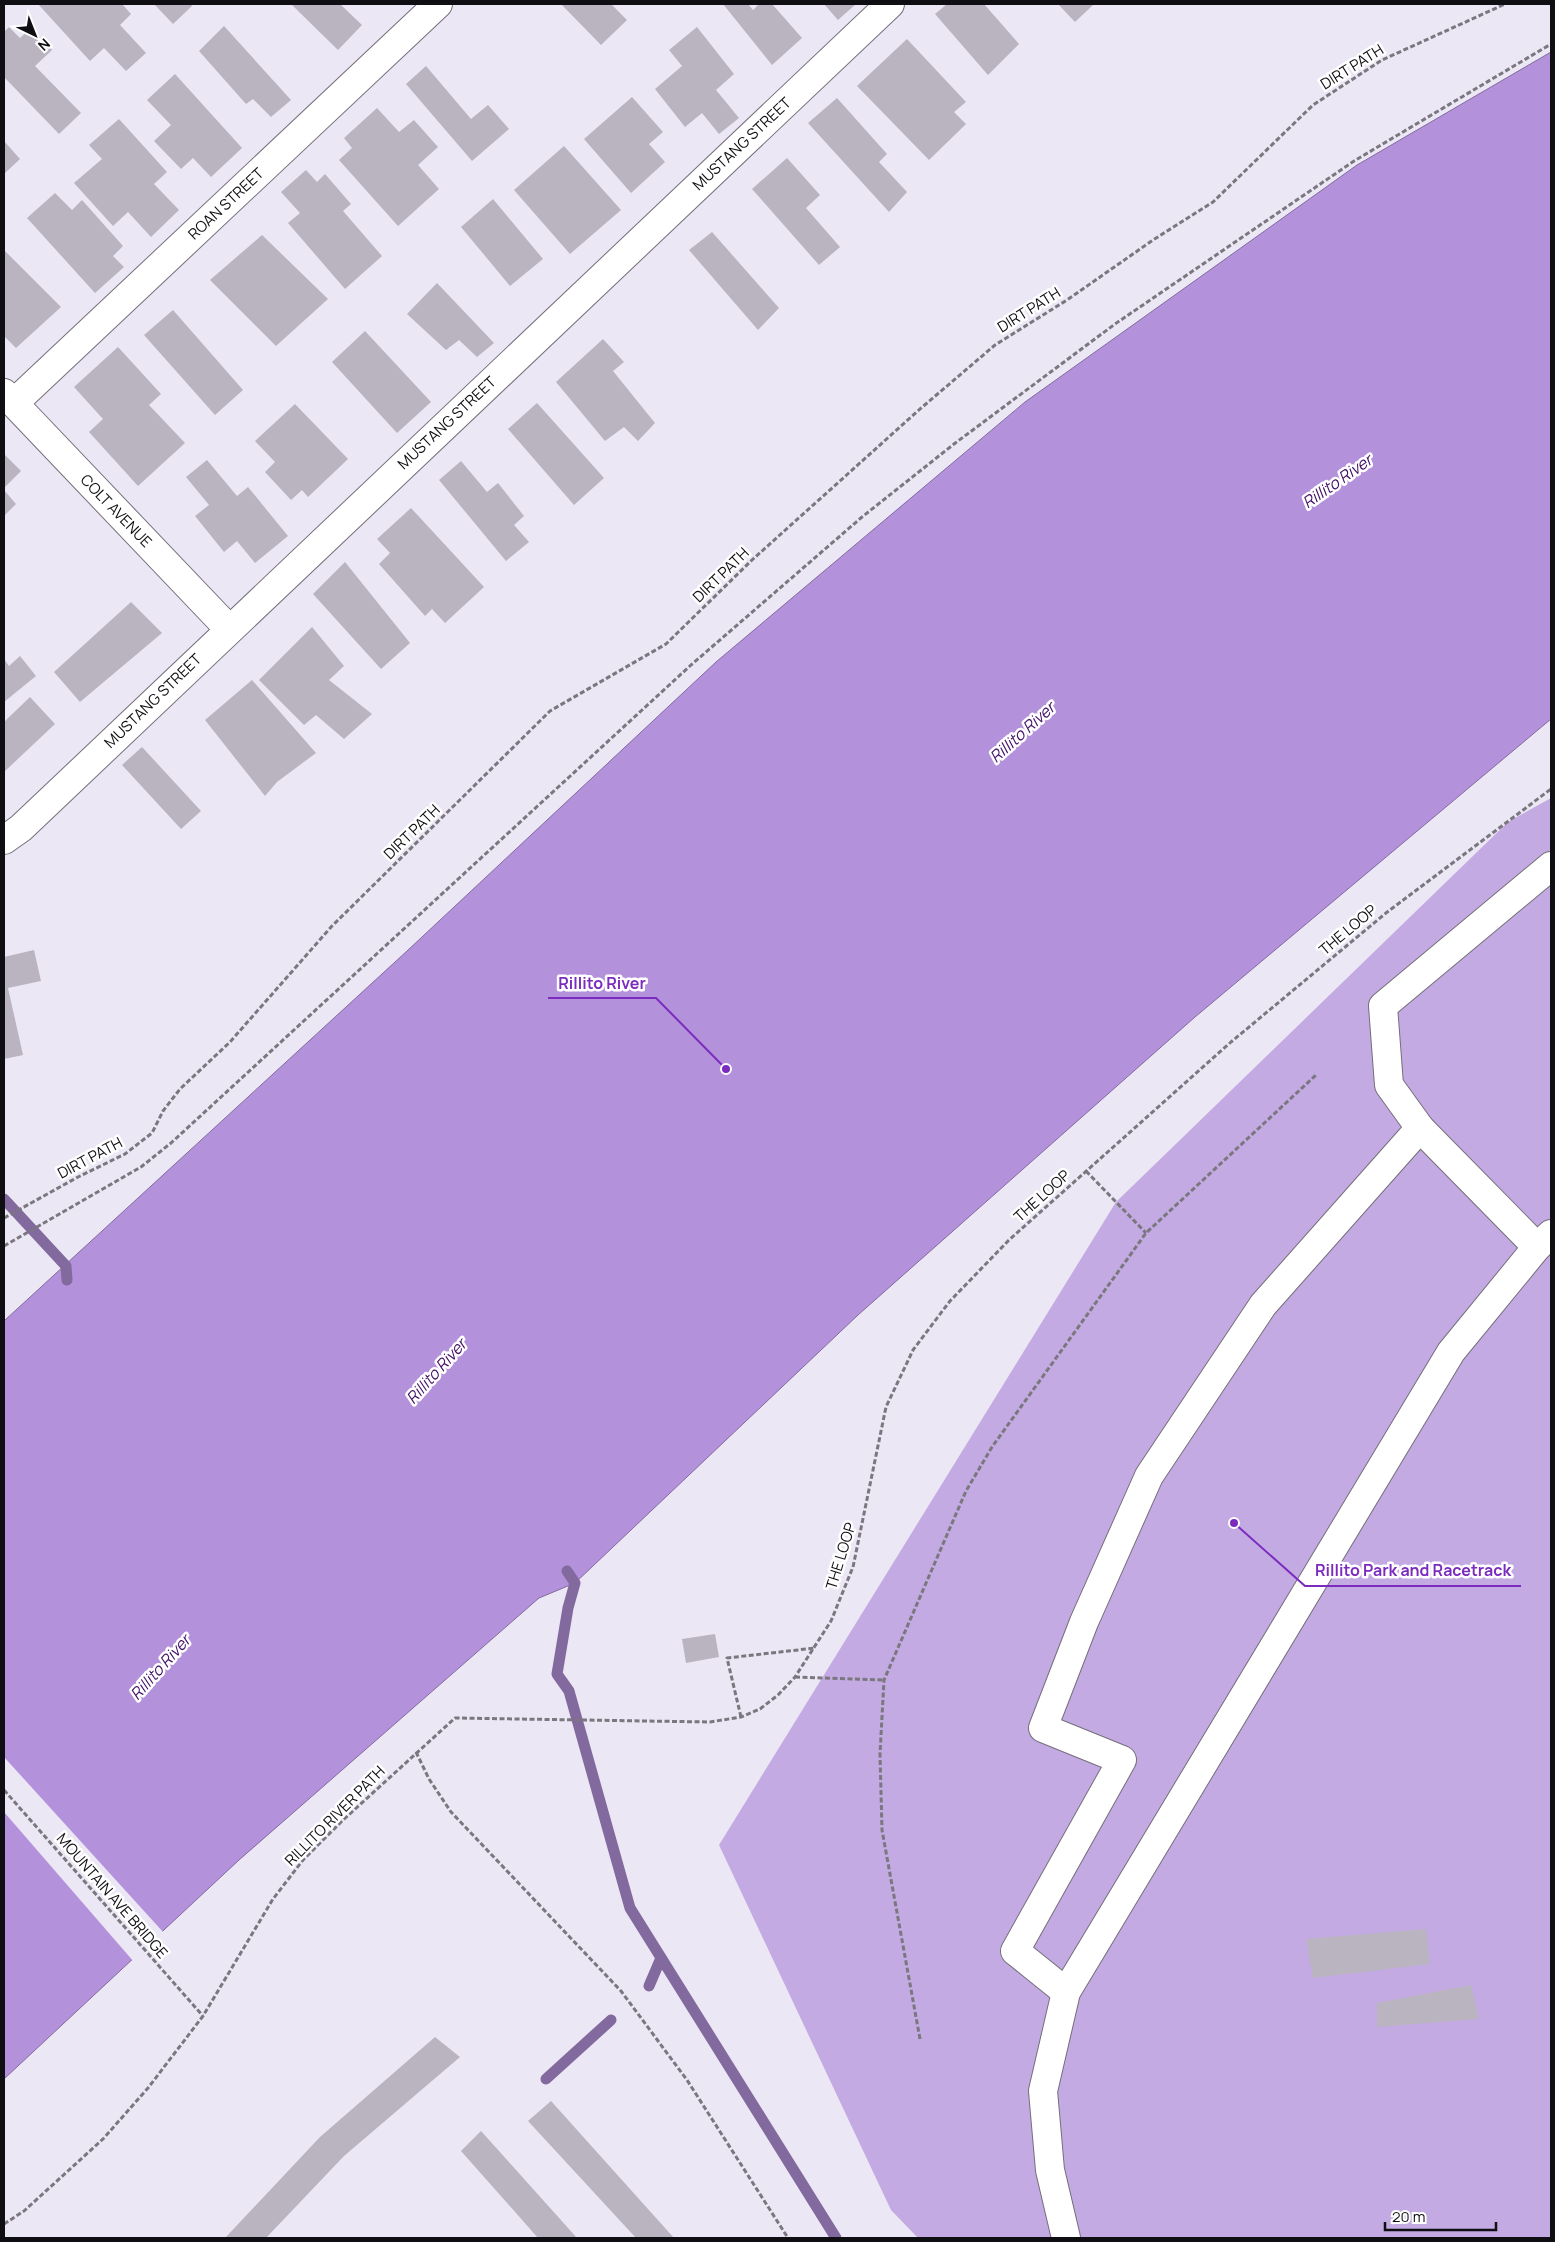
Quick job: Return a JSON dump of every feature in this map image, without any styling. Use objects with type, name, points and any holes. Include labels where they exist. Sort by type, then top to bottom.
[{"type":"street","name":"ROAN STREET","points":[[9,398],[438,4]]},
{"type":"street","name":"MUSTANG STREET","points":[[4,840],[21,828],[890,4]]},
{"type":"street","name":"COLT AVENUE","points":[[9,398],[229,629]]},
{"type":"street","points":[[1066,2238],[1050,2170],[1043,2091],[1066,1992],[1451,1352],[1544,1241],[1420,1128],[1389,1085],[1383,1006],[1551,866]]},
{"type":"street","points":[[1066,1992],[1015,1951],[1122,1760],[1043,1728],[1084,1622],[1149,1476],[1263,1305],[1420,1128]]},
{"type":"path","name":"DIRT PATH","points":[[4,1218],[78,1177],[125,1154],[152,1134],[163,1111],[180,1089],[230,1042],[332,926],[550,712],[666,644],[759,554],[920,408],[995,345],[1067,300],[1153,240],[1213,202],[1313,105],[1382,60],[1505,4]]},
{"type":"path","points":[[4,1246],[141,1167],[171,1143],[691,665],[870,511],[954,444],[1132,313],[1354,161],[1551,44]]},
{"type":"path","name":"THE LOOP","points":[[710,1722],[741,1717],[760,1709],[772,1700],[795,1677],[831,1621],[853,1567],[886,1408],[913,1350],[950,1301],[1010,1240],[1231,1042],[1386,913],[1551,789]]},
{"type":"path","points":[[920,2039],[882,1830],[880,1754],[884,1680],[970,1484],[992,1447],[1146,1233],[1316,1075]]},
{"type":"path","points":[[1086,1171],[1146,1233]]},
{"type":"path","points":[[741,1717],[727,1658],[815,1648]]},
{"type":"path","points":[[795,1677],[884,1680]]},
{"type":"path","name":"RILLITO RIVER PATH","points":[[4,2224],[24,2211],[104,2139],[148,2088],[203,2016],[273,1899],[303,1860],[342,1821],[454,1718],[487,1717],[710,1722]]},
{"type":"path","points":[[416,1752],[429,1779],[451,1812],[621,1991],[687,2080],[788,2238]]},
{"type":"path","name":"MOUNTAIN AVE BRIDGE","points":[[4,1790],[203,2016]]},
{"type":"shaded area","points":[[1551,798],[1551,2238],[918,2238],[891,2210],[719,1845],[1116,1202],[1508,822]]},
{"type":"water","points":[[1551,52],[1551,719],[1195,1017],[858,1315],[575,1583],[539,1598],[239,1860],[4,2079],[4,1321],[407,951],[716,662],[1025,402],[1357,165]]},
{"type":"pier","points":[[4,1757],[164,1933],[134,1962],[4,1812]]},
{"type":"building","points":[[38,4],[122,4],[131,14],[120,25],[146,53],[126,71],[104,48],[90,61]]},
{"type":"building","points":[[154,4],[191,4],[192,6],[173,24]]},
{"type":"building","points":[[291,4],[340,4],[362,25],[338,50]]},
{"type":"building","points":[[561,4],[611,4],[627,20],[601,45]]},
{"type":"building","points":[[723,4],[748,4],[753,10],[759,4],[772,4],[802,38],[772,65]]},
{"type":"building","points":[[824,4],[856,4],[838,20]]},
{"type":"building","points":[[947,4],[984,4],[1019,44],[988,75],[935,14]]},
{"type":"building","points":[[1058,4],[1094,4],[1075,22]]},
{"type":"building","points":[[224,26],[291,100],[271,117],[253,99],[246,104],[199,51]]},
{"type":"building","points":[[9,27],[20,38],[31,28],[52,50],[35,66],[81,113],[59,134],[4,77],[4,32]]},
{"type":"building","points":[[697,27],[734,74],[716,90],[739,118],[719,134],[702,113],[685,127],[655,89],[682,66],[669,50]]},
{"type":"building","points":[[907,39],[966,102],[954,112],[966,124],[929,160],[857,86]]},
{"type":"building","points":[[426,66],[471,119],[488,105],[509,129],[472,161],[406,84]]},
{"type":"building","points":[[175,74],[242,148],[211,177],[193,158],[181,169],[154,141],[171,125],[147,100]]},
{"type":"building","points":[[632,97],[663,132],[649,144],[665,162],[631,193],[584,139]]},
{"type":"building","points":[[837,98],[887,154],[879,162],[907,192],[889,212],[808,123]]},
{"type":"building","points":[[377,108],[399,132],[414,120],[438,147],[418,165],[439,189],[398,226],[339,160],[352,148],[344,138]]},
{"type":"building","points":[[119,119],[167,172],[154,184],[179,210],[151,237],[128,212],[113,226],[74,183],[102,159],[89,145]]},
{"type":"building","points":[[4,141],[20,159],[4,174]]},
{"type":"building","points":[[564,146],[621,210],[570,254],[514,190]]},
{"type":"building","points":[[787,158],[820,195],[806,208],[840,247],[819,265],[752,189]]},
{"type":"building","points":[[306,170],[317,182],[325,174],[351,204],[343,211],[382,256],[345,289],[288,223],[300,213],[281,192]]},
{"type":"building","points":[[55,193],[72,210],[82,200],[123,246],[113,256],[124,267],[95,293],[27,218]]},
{"type":"building","points":[[493,199],[543,259],[510,286],[461,227]]},
{"type":"building","points":[[712,232],[779,308],[758,330],[689,250]]},
{"type":"building","points":[[262,235],[328,299],[276,346],[210,280]]},
{"type":"building","points":[[4,250],[61,307],[16,348],[4,336]]},
{"type":"building","points":[[437,283],[494,343],[477,357],[459,340],[446,350],[407,314]]},
{"type":"building","points":[[173,310],[243,390],[215,415],[144,335]]},
{"type":"building","points":[[365,331],[431,402],[397,433],[332,362]]},
{"type":"building","points":[[603,339],[624,362],[613,371],[655,423],[638,441],[624,427],[605,441],[556,382]]},
{"type":"building","points":[[118,347],[161,394],[149,405],[185,443],[138,486],[89,432],[103,419],[74,387]]},
{"type":"building","points":[[537,403],[604,478],[574,505],[508,429]]},
{"type":"building","points":[[295,404],[348,459],[308,497],[302,490],[291,500],[265,472],[275,462],[255,441]]},
{"type":"building","points":[[4,454],[21,471],[4,488]]},
{"type":"building","points":[[207,460],[237,496],[248,487],[288,536],[255,563],[237,541],[224,552],[195,516],[209,505],[186,477]]},
{"type":"building","points":[[461,461],[487,492],[498,483],[524,516],[514,525],[529,542],[506,561],[439,480]]},
{"type":"building","points":[[4,490],[16,504],[4,516]]},
{"type":"building","points":[[411,508],[484,587],[445,623],[432,609],[425,616],[379,564],[390,553],[377,539]]},
{"type":"building","points":[[345,562],[410,643],[381,669],[313,594]]},
{"type":"building","points":[[131,602],[162,633],[80,702],[54,672]]},
{"type":"building","points":[[312,627],[344,666],[329,680],[372,714],[344,739],[316,715],[304,725],[259,680]]},
{"type":"building","points":[[20,656],[36,676],[4,702],[4,659],[9,666]]},
{"type":"building","points":[[252,680],[316,753],[277,782],[265,796],[205,720]]},
{"type":"building","points":[[30,697],[55,724],[4,772],[4,722]]},
{"type":"building","points":[[142,747],[201,811],[181,829],[122,765]]},
{"type":"building","points":[[34,950],[41,981],[8,988],[23,1055],[4,1059],[4,957]]},
{"type":"building","points":[[715,1634],[719,1657],[686,1663],[682,1639]]},
{"type":"building","points":[[1426,1929],[1430,1964],[1313,1978],[1306,1939]]},
{"type":"building","points":[[1471,1985],[1479,2019],[1377,2027],[1377,2003]]},
{"type":"building","points":[[435,2037],[460,2057],[344,2156],[266,2238],[225,2238],[320,2137]]},
{"type":"building","points":[[551,2101],[674,2238],[636,2238],[528,2121]]},
{"type":"building","points":[[481,2131],[577,2238],[538,2238],[461,2151]]},
{"type":"waterway","points":[[4,1199],[66,1266],[67,1280]]},
{"type":"waterway","points":[[567,1571],[575,1583],[568,1608],[557,1674],[569,1691],[630,1908],[836,2238]]},
{"type":"waterway","points":[[649,1986],[661,1958]]},
{"type":"waterway","points":[[546,2079],[611,2020]]},
{"type":"place","name":"Rillito River","points":[[726,1069]]},
{"type":"place","name":"Rillito Park and Racetrack","points":[[1234,1523]]}]
